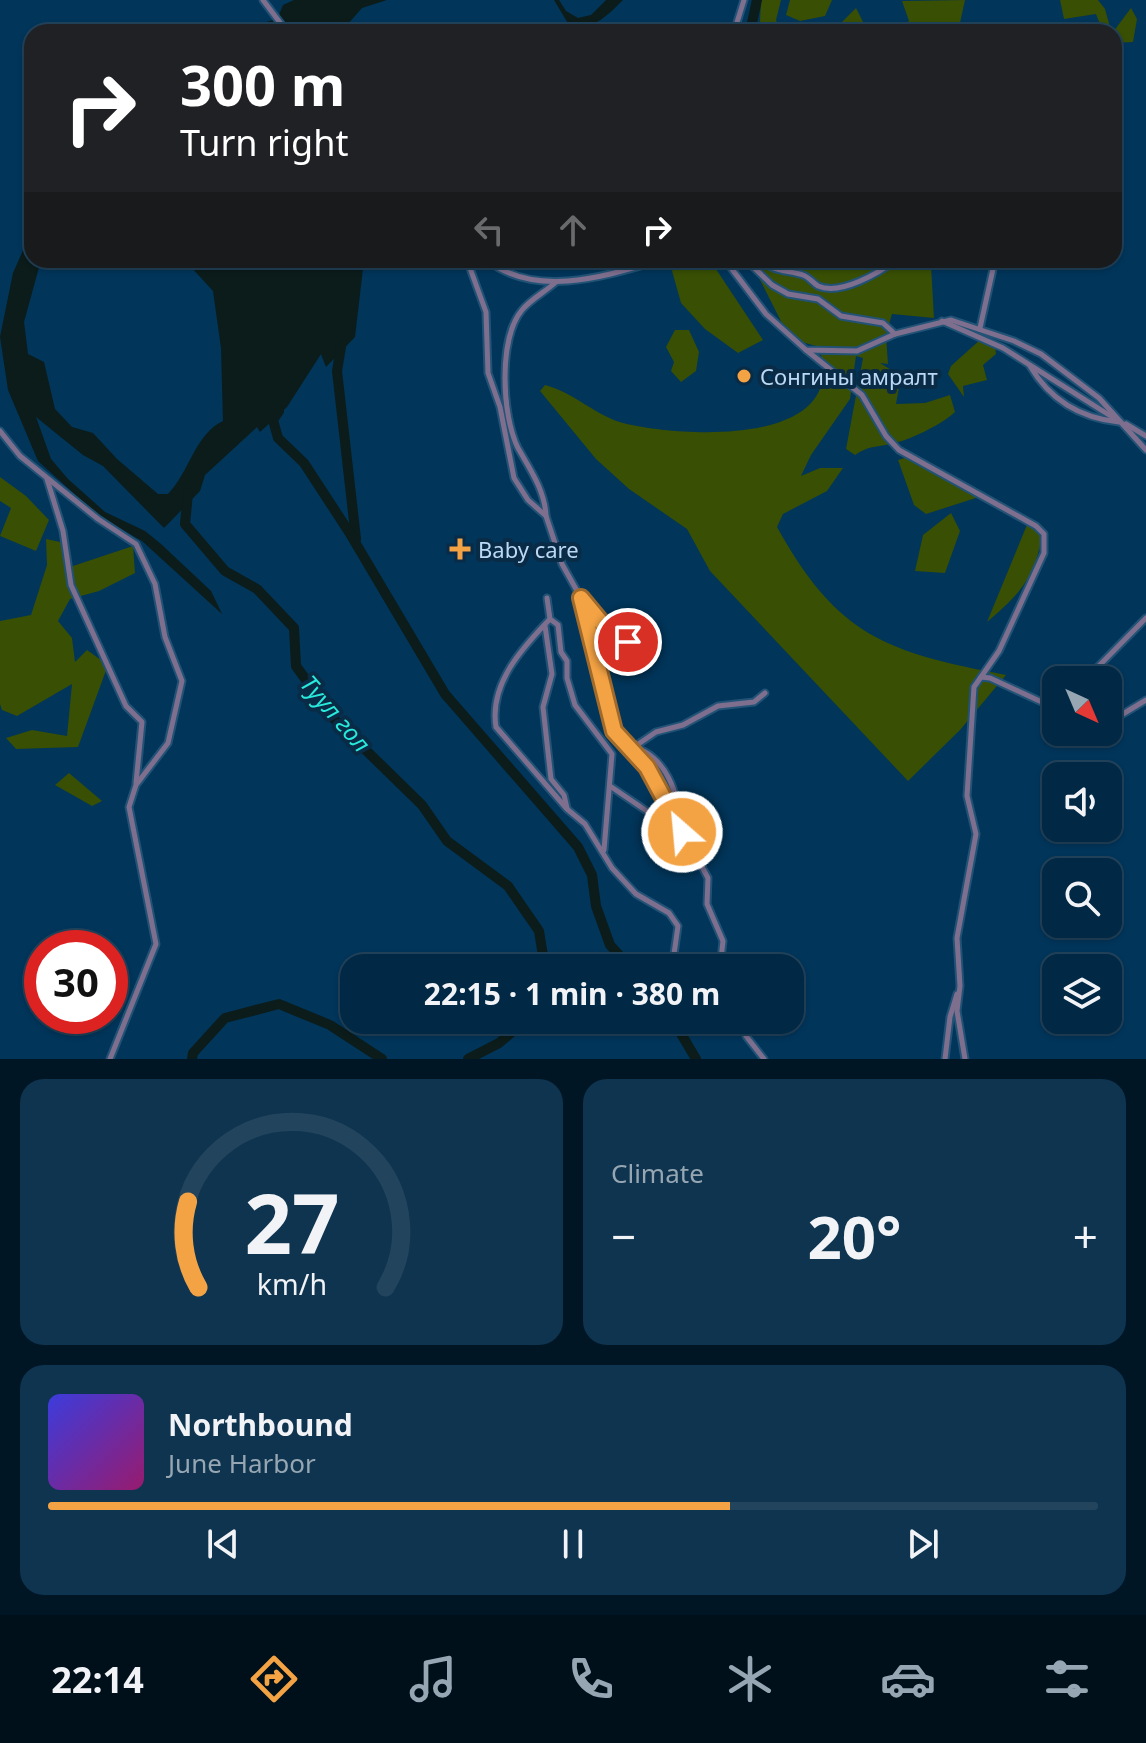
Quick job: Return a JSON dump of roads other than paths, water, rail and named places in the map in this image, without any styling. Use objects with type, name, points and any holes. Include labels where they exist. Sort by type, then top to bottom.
[{"type":"street","points":[[263,0],[281,24]]},
{"type":"street","points":[[736,24],[744,0]]},
{"type":"street","points":[[470,268],[486,312],[488,373],[500,407],[514,478],[528,500],[546,516]]},
{"type":"street","points":[[498,268],[537,281],[556,282],[583,280],[630,268]]},
{"type":"street","points":[[731,268],[766,314],[862,395],[886,436],[899,450],[1036,526],[1044,534],[1044,553],[999,651],[974,687],[967,796],[976,834],[957,938],[960,986],[957,1011],[964,1058]]},
{"type":"street","points":[[754,268],[772,285],[788,294],[818,299],[841,316],[883,323],[895,334]]},
{"type":"street","points":[[776,268],[806,275],[818,286],[830,287],[874,277],[886,268]]},
{"type":"street","points":[[980,328],[993,268]]},
{"type":"street","points":[[556,282],[529,303],[517,319],[508,348],[505,382],[511,431],[541,493],[562,564],[581,598],[615,639],[644,641]]},
{"type":"street","points":[[806,350],[857,351],[895,334],[941,321],[951,320],[980,328],[1041,354],[1099,398],[1146,450]]},
{"type":"street","points":[[941,321],[1003,348],[1146,436]]},
{"type":"street","points":[[1029,365],[1053,395],[1077,413],[1122,422]]},
{"type":"street","points":[[0,431],[20,456],[98,519],[136,544],[155,584],[165,637],[182,681],[168,743],[136,785]]},
{"type":"street","points":[[47,478],[63,531],[71,585],[126,706],[142,722],[136,785],[129,807],[156,944],[110,1059]]},
{"type":"street","points":[[547,598],[550,619],[558,625],[561,652],[567,661],[567,678],[575,705],[612,754],[604,851]]},
{"type":"street","points":[[581,598],[614,731],[633,748],[658,785],[708,878],[707,904],[723,941],[722,954]]},
{"type":"street","points":[[1099,666],[1146,618]]},
{"type":"street","points":[[550,619],[515,658],[500,685],[493,713],[496,727],[567,809],[585,824],[612,868],[636,894],[669,913],[678,926],[674,954]]},
{"type":"street","points":[[544,625],[552,674],[543,707],[551,779],[564,795],[567,809]]},
{"type":"street","points":[[981,677],[990,678],[1042,702]]},
{"type":"street","points":[[633,748],[656,732],[683,725],[718,706],[754,702],[761,700],[765,693]]},
{"type":"street","points":[[1122,715],[1146,700]]},
{"type":"street","points":[[633,748],[645,750],[665,774],[677,799],[677,823]]},
{"type":"street","points":[[610,786],[657,818],[677,823]]},
{"type":"street","points":[[945,1059],[950,1017],[960,986]]},
{"type":"street","points":[[745,1034],[764,1059]]},
{"type":"waterway","points":[[752,24],[757,0]]},
{"type":"waterway","points":[[342,341],[337,371],[356,539]]},
{"type":"waterway","name":"Туул гол","points":[[279,411],[273,420],[278,438],[304,463],[349,532],[445,694],[578,847],[592,875],[596,906],[610,945],[618,954]]},
{"type":"waterway","name":"Туул гол","points":[[188,493],[185,524],[225,571],[257,589],[294,628],[296,666],[334,719],[422,805],[447,841],[508,886],[539,931],[543,954]]},
{"type":"waterway","name":"Туул гол","points":[[192,1059],[193,1053],[225,1018],[279,1004],[330,1025],[382,1059]]},
{"type":"waterway","name":"Туул гол","points":[[468,1059],[510,1034]]},
{"type":"waterway","name":"Туул гол","points":[[681,1034],[696,1059]]},
{"type":"place","name":"Сонгины амралт","points":[[744,376]]},
{"type":"place","name":"Baby care","points":[[460,549]]}]
